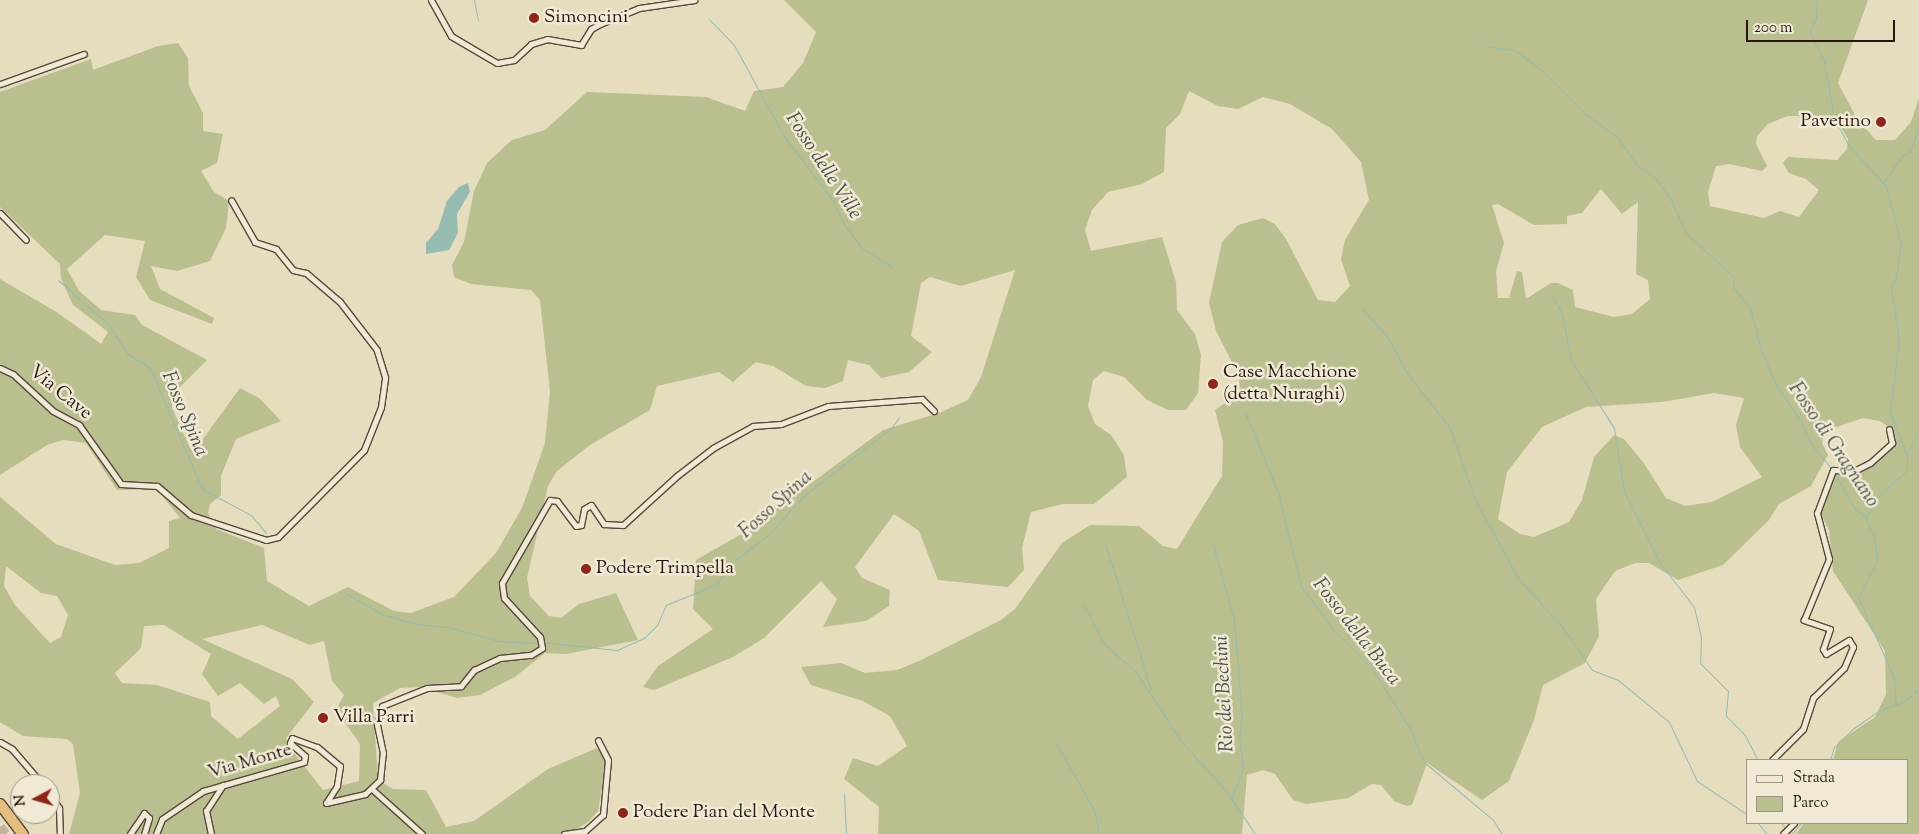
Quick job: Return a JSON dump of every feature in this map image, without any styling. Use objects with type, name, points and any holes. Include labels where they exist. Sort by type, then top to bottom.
[{"type":"highway","points":[[0,804],[23,834]]},
{"type":"street","points":[[431,0],[451,36],[497,63],[514,60],[531,44],[547,39],[581,46],[592,29],[639,8],[694,0]]},
{"type":"street","points":[[0,84],[84,54]]},
{"type":"street","name":"Via Cave","points":[[0,368],[13,374],[53,411],[79,425],[121,484],[157,486],[191,515],[272,540],[364,450],[381,407],[385,377],[377,350],[340,302],[306,273],[293,270],[276,249],[255,242],[231,200]]},
{"type":"street","points":[[0,213],[26,240]]},
{"type":"street","points":[[422,834],[372,790],[382,768],[377,724],[382,706],[426,688],[462,686],[474,670],[500,658],[531,655],[542,648],[540,637],[504,598],[502,583],[550,500],[556,501],[578,526],[584,509],[591,505],[604,524],[623,525],[678,475],[713,448],[753,426],[781,424],[828,406],[922,399],[934,411]]},
{"type":"street","points":[[1773,759],[1803,729],[1813,698],[1844,668],[1853,647],[1849,640],[1826,654],[1823,649],[1830,629],[1804,620],[1830,559],[1817,513],[1833,470],[1854,471],[1870,464],[1892,443],[1889,428]]},
{"type":"street","name":"Via Monte","points":[[156,834],[165,816],[203,791],[304,762],[304,756],[290,743],[292,738],[317,748],[340,766],[337,786],[326,803],[372,790]]},
{"type":"street","points":[[564,834],[585,831],[603,815],[608,760],[598,740]]},
{"type":"street","points":[[0,742],[12,749],[33,774]]},
{"type":"street","points":[[211,834],[206,811],[223,784]]},
{"type":"street","points":[[130,834],[144,813],[149,818],[144,834]]},
{"type":"street","points":[[1783,834],[1793,824]]},
{"type":"green space","points":[[784,0],[1868,0],[1838,83],[1857,119],[1876,140],[1895,140],[1911,122],[1919,98],[1919,834],[1796,834],[1803,824],[1909,824],[1909,759],[1833,759],[1838,742],[1875,717],[1886,694],[1885,651],[1833,571],[1829,530],[1820,512],[1836,472],[1846,476],[1862,472],[1890,450],[1894,443],[1894,431],[1880,421],[1863,418],[1837,427],[1825,425],[1822,443],[1828,455],[1811,486],[1779,504],[1769,520],[1723,565],[1678,580],[1649,563],[1635,563],[1615,571],[1596,599],[1599,636],[1585,663],[1543,685],[1534,720],[1509,781],[1482,800],[1427,763],[1412,805],[1407,806],[1394,801],[1381,785],[1372,784],[1348,798],[1306,804],[1293,800],[1275,774],[1263,770],[1247,775],[1242,834],[878,834],[879,807],[844,779],[853,758],[878,766],[907,746],[890,716],[863,701],[811,685],[801,667],[841,663],[865,673],[897,670],[919,661],[1001,620],[1015,609],[1062,543],[1090,525],[1139,526],[1163,546],[1177,549],[1222,476],[1223,442],[1215,410],[1240,392],[1239,376],[1216,331],[1209,303],[1222,242],[1238,225],[1263,218],[1275,224],[1286,239],[1318,300],[1335,302],[1350,286],[1341,259],[1345,240],[1369,200],[1361,162],[1332,129],[1290,104],[1263,97],[1238,109],[1218,106],[1189,91],[1180,114],[1166,128],[1164,172],[1142,184],[1108,192],[1092,210],[1085,230],[1091,251],[1162,237],[1176,282],[1177,310],[1195,334],[1201,355],[1198,393],[1186,410],[1168,410],[1147,400],[1124,377],[1104,371],[1093,380],[1088,406],[1095,424],[1111,435],[1124,455],[1127,477],[1094,504],[1063,504],[1031,512],[1022,548],[1024,570],[1008,587],[938,580],[919,531],[894,514],[855,567],[862,578],[890,590],[889,606],[866,621],[823,627],[837,599],[821,581],[764,638],[733,657],[654,690],[643,687],[658,666],[713,629],[693,609],[696,560],[745,532],[883,430],[939,413],[968,400],[981,377],[1015,270],[961,286],[930,277],[921,283],[911,336],[932,352],[909,372],[881,378],[869,365],[848,360],[843,381],[825,388],[806,386],[773,366],[756,362],[733,382],[719,372],[657,386],[650,410],[590,445],[557,471],[548,486],[527,578],[530,596],[549,616],[561,618],[579,604],[616,593],[638,640],[566,654],[545,653],[515,677],[480,695],[457,698],[420,687],[400,688],[373,703],[378,780],[393,789],[426,790],[446,827],[474,821],[548,769],[597,748],[605,757],[606,765],[598,811],[588,822],[569,834],[69,834],[80,793],[73,744],[67,739],[23,736],[0,722],[0,497],[56,544],[115,565],[139,563],[169,548],[169,521],[180,518],[157,489],[117,490],[86,443],[63,440],[47,445],[0,475],[0,279],[58,313],[101,344],[108,332],[73,305],[61,279],[60,264],[0,207],[0,92],[91,59],[93,70],[158,46],[178,43],[188,58],[189,86],[203,113],[203,131],[223,134],[217,163],[201,171],[214,192],[229,201],[226,228],[210,261],[177,271],[151,266],[160,289],[214,318],[212,324],[150,300],[136,277],[145,241],[105,235],[67,269],[79,291],[101,310],[135,315],[142,325],[207,360],[172,395],[172,408],[191,450],[197,447],[240,388],[259,398],[281,421],[236,439],[221,476],[221,495],[210,504],[208,513],[216,529],[264,548],[267,581],[309,606],[348,587],[394,611],[411,613],[454,597],[496,553],[522,508],[545,443],[550,391],[540,300],[531,290],[471,284],[454,277],[452,265],[464,242],[474,191],[487,163],[512,140],[545,130],[587,92],[706,97],[745,111],[754,91],[783,87],[803,63],[816,32]],"holes":[[[1787,116],[1834,116],[1848,139],[1847,149],[1837,160],[1788,157],[1783,163],[1789,173],[1806,179],[1819,190],[1799,217],[1780,211],[1764,218],[1710,206],[1708,192],[1716,166],[1729,164],[1762,171],[1767,166],[1756,144],[1757,136],[1768,124]],[[1601,189],[1622,214],[1638,202],[1636,274],[1648,280],[1650,299],[1632,314],[1614,317],[1575,307],[1573,290],[1558,283],[1551,283],[1526,299],[1522,272],[1517,271],[1509,298],[1498,298],[1496,271],[1504,243],[1492,205],[1498,204],[1534,225],[1567,224],[1567,216],[1582,213]],[[1714,393],[1744,398],[1736,425],[1740,447],[1762,477],[1712,502],[1685,506],[1666,498],[1643,462],[1624,439],[1614,435],[1594,457],[1582,500],[1569,522],[1534,537],[1520,534],[1498,519],[1507,472],[1542,427],[1586,407],[1662,402]],[[6,566],[41,593],[57,596],[68,615],[61,637],[50,643],[15,605],[4,586]],[[164,625],[211,654],[202,674],[218,696],[240,683],[264,704],[276,696],[280,706],[238,739],[211,716],[210,702],[157,685],[122,683],[115,673],[141,648],[144,626]],[[262,625],[310,645],[324,641],[332,681],[344,695],[338,706],[339,714],[360,744],[359,781],[323,790],[290,748],[286,738],[314,702],[292,679],[202,639]]]},
{"type":"water","points":[[468,183],[470,192],[457,214],[458,233],[449,250],[426,254],[426,243],[438,229],[447,201],[459,187]]},
{"type":"waterway","points":[[474,0],[478,21]]},
{"type":"waterway","points":[[1817,0],[1816,19],[1809,31],[1824,61],[1834,118],[1849,146],[1886,186],[1901,244],[1896,277],[1891,287],[1899,340],[1890,411],[1907,457],[1907,470],[1876,499],[1866,517]]},
{"type":"waterway","name":"Fosso delle Ville","points":[[709,19],[734,45],[784,136],[831,198],[845,226],[862,248],[893,267]]},
{"type":"waterway","name":"Fosso di Gragnano","points":[[1486,46],[1515,50],[1539,68],[1584,113],[1618,138],[1636,164],[1655,178],[1670,198],[1686,233],[1734,277],[1733,287],[1750,308],[1761,350],[1776,385],[1798,416],[1811,444],[1832,469]]},
{"type":"waterway","points":[[1883,183],[1901,157],[1910,152],[1919,127]]},
{"type":"waterway","name":"Fosso Spina","points":[[58,280],[109,325],[128,354],[150,368],[202,489],[251,515],[266,533]]},
{"type":"waterway","points":[[1553,297],[1562,314],[1571,360],[1614,428],[1624,491],[1660,563],[1694,607],[1701,638],[1700,663],[1728,691],[1726,716],[1745,735],[1757,759]]},
{"type":"waterway","name":"Fosso di Gragnano","points":[[1362,309],[1387,336],[1407,373],[1450,428],[1476,502],[1520,581],[1561,625],[1592,670],[1618,680],[1669,722],[1697,781],[1746,814]]},
{"type":"waterway","name":"Fosso della Buca","points":[[1245,412],[1278,492],[1301,586],[1335,632],[1372,668],[1410,729],[1424,762],[1493,820],[1502,834]]},
{"type":"waterway","name":"Fosso Spina","points":[[543,642],[617,650],[644,638],[657,625],[666,605],[717,584],[730,564],[768,535],[805,495],[892,427],[899,417]]},
{"type":"waterway","points":[[1906,453],[1919,436]]},
{"type":"waterway","name":"Fosso di Gragnano","points":[[1834,472],[1855,509],[1865,516],[1875,540],[1877,560],[1858,597],[1894,678],[1896,704]]},
{"type":"waterway","points":[[1105,543],[1151,690]]},
{"type":"waterway","name":"Rio dei Bechini","points":[[1213,545],[1234,619],[1242,718],[1239,737],[1243,769],[1231,798]]},
{"type":"waterway","name":"Fosso Spina","points":[[345,593],[382,614],[416,624],[452,628],[498,641],[537,643]]},
{"type":"waterway","points":[[1084,605],[1104,644],[1136,672],[1181,741],[1227,792],[1255,834]]},
{"type":"waterway","points":[[1830,759],[1834,747],[1854,728],[1878,711],[1905,701],[1919,689]]},
{"type":"waterway","points":[[1055,741],[1095,812],[1099,834]]},
{"type":"waterway","points":[[844,794],[846,834]]},
{"type":"waterway","name":"Fosso di Gragnano","points":[[1759,824],[1767,834]]},
{"type":"waterway","points":[[1782,824],[1785,828]]},
{"type":"waterway","points":[[1792,834],[1800,824]]},
{"type":"tunnel","points":[[0,827],[5,834]]},
{"type":"place","name":"Simoncini","points":[[534,18]]},
{"type":"place","name":"Pavetino","points":[[1881,122]]},
{"type":"place","name":"Case Macchione (detta Nuraghi)","points":[[1213,384]]},
{"type":"place","name":"Podere Trimpella","points":[[586,569]]},
{"type":"place","name":"Villa Parri","points":[[323,718]]},
{"type":"place","name":"Podere Pian del Monte","points":[[623,813]]}]
